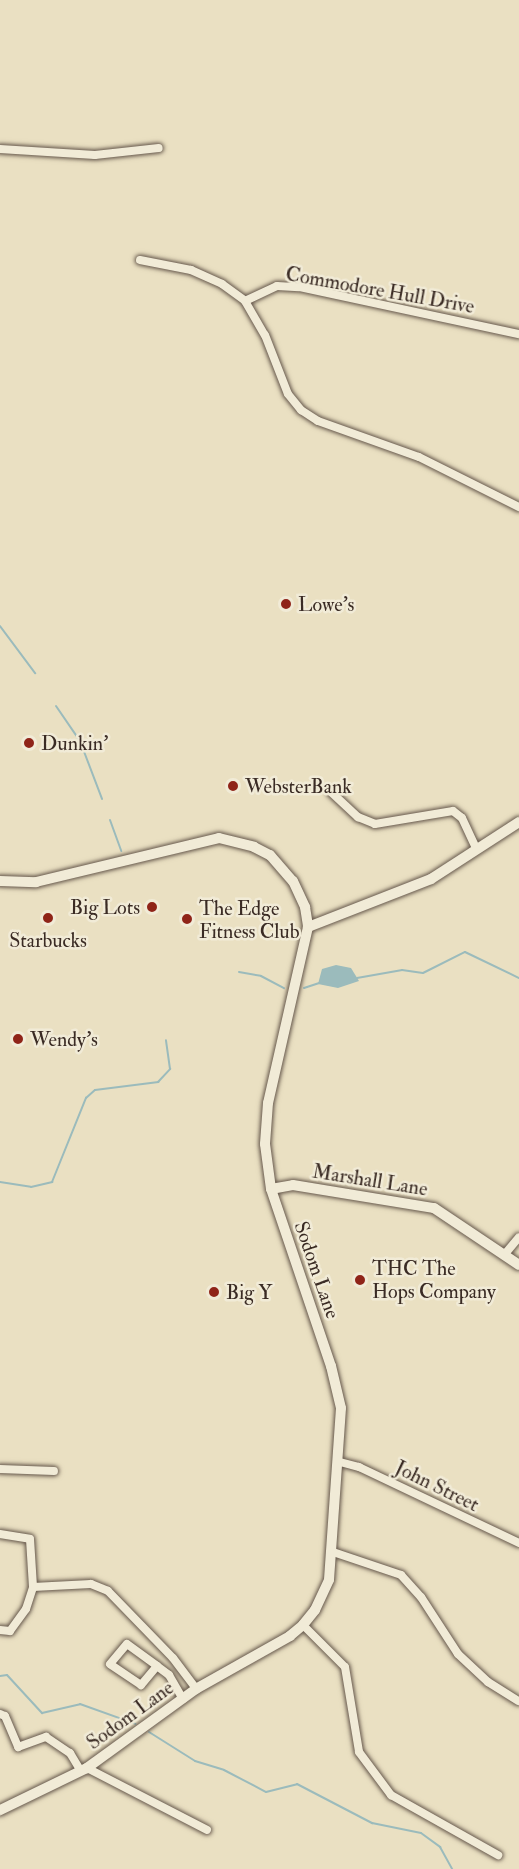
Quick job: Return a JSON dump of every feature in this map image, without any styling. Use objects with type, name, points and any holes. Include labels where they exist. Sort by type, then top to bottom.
[{"type":"street","points":[[0,149],[95,154],[159,148]]},
{"type":"street","points":[[140,260],[191,270],[222,284],[245,301],[265,335],[283,385],[300,410],[318,421],[419,457],[519,507]]},
{"type":"street","name":"Commodore Hull Drive","points":[[245,301],[277,286],[299,287],[519,334]]},
{"type":"street","points":[[331,792],[358,817],[375,824],[453,811],[462,818],[477,850]]},
{"type":"street","points":[[308,927],[431,879],[519,822]]},
{"type":"street","name":"Sodom Lane","points":[[0,881],[36,882],[195,841],[232,840],[254,846],[282,867],[305,907],[308,927],[268,1103],[265,1144],[271,1189],[331,1366],[341,1408],[340,1462],[333,1552],[323,1596],[303,1625],[290,1636],[196,1689],[84,1770],[0,1810]]},
{"type":"street","name":"Marshall Lane","points":[[271,1189],[292,1185],[434,1208],[519,1265]]},
{"type":"street","points":[[504,1255],[519,1237]]},
{"type":"street","name":"John Street","points":[[340,1462],[359,1467],[519,1543]]},
{"type":"street","points":[[0,1469],[54,1471]]},
{"type":"street","points":[[0,1534],[30,1539],[33,1587],[26,1609],[10,1631],[0,1630]]},
{"type":"street","points":[[333,1552],[401,1575],[421,1597],[458,1654],[488,1682],[519,1701]]},
{"type":"street","points":[[33,1587],[92,1584],[108,1591],[173,1658],[196,1689]]},
{"type":"street","points":[[303,1625],[345,1667],[359,1752],[391,1795],[498,1856]]},
{"type":"street","points":[[157,1666],[141,1685],[110,1664],[127,1644],[157,1666],[173,1680],[183,1699]]},
{"type":"street","points":[[0,1714],[5,1716],[18,1747],[46,1737],[70,1753],[84,1770],[207,1830]]},
{"type":"water","points":[[336,965],[351,968],[359,981],[338,988],[318,984],[322,969]]},
{"type":"waterway","points":[[0,626],[35,673]]},
{"type":"waterway","points":[[56,706],[80,741],[102,799]]},
{"type":"waterway","points":[[110,820],[121,851]]},
{"type":"waterway","points":[[357,978],[402,970],[423,973],[465,952],[519,978]]},
{"type":"waterway","points":[[239,972],[261,976],[284,988]]},
{"type":"waterway","points":[[304,988],[319,983]]},
{"type":"waterway","points":[[0,1182],[31,1187],[52,1182],[86,1098],[95,1090],[158,1082],[170,1069],[166,1040]]},
{"type":"waterway","points":[[0,1676],[7,1675],[42,1713],[80,1704],[136,1724]]},
{"type":"waterway","points":[[149,1732],[195,1761],[224,1770],[266,1792],[297,1784],[372,1823],[421,1833],[440,1847],[452,1869]]},
{"type":"place","name":"Lowe's","points":[[286,604]]},
{"type":"place","name":"Dunkin'","points":[[29,743]]},
{"type":"place","name":"WebsterBank","points":[[233,786]]},
{"type":"place","name":"Big Lots","points":[[152,907]]},
{"type":"place","name":"Starbucks","points":[[48,918]]},
{"type":"place","name":"The Edge Fitness Club","points":[[187,919]]},
{"type":"place","name":"Wendy's","points":[[18,1039]]},
{"type":"place","name":"THC The Hops Company","points":[[360,1280]]},
{"type":"place","name":"Big Y","points":[[214,1292]]}]
